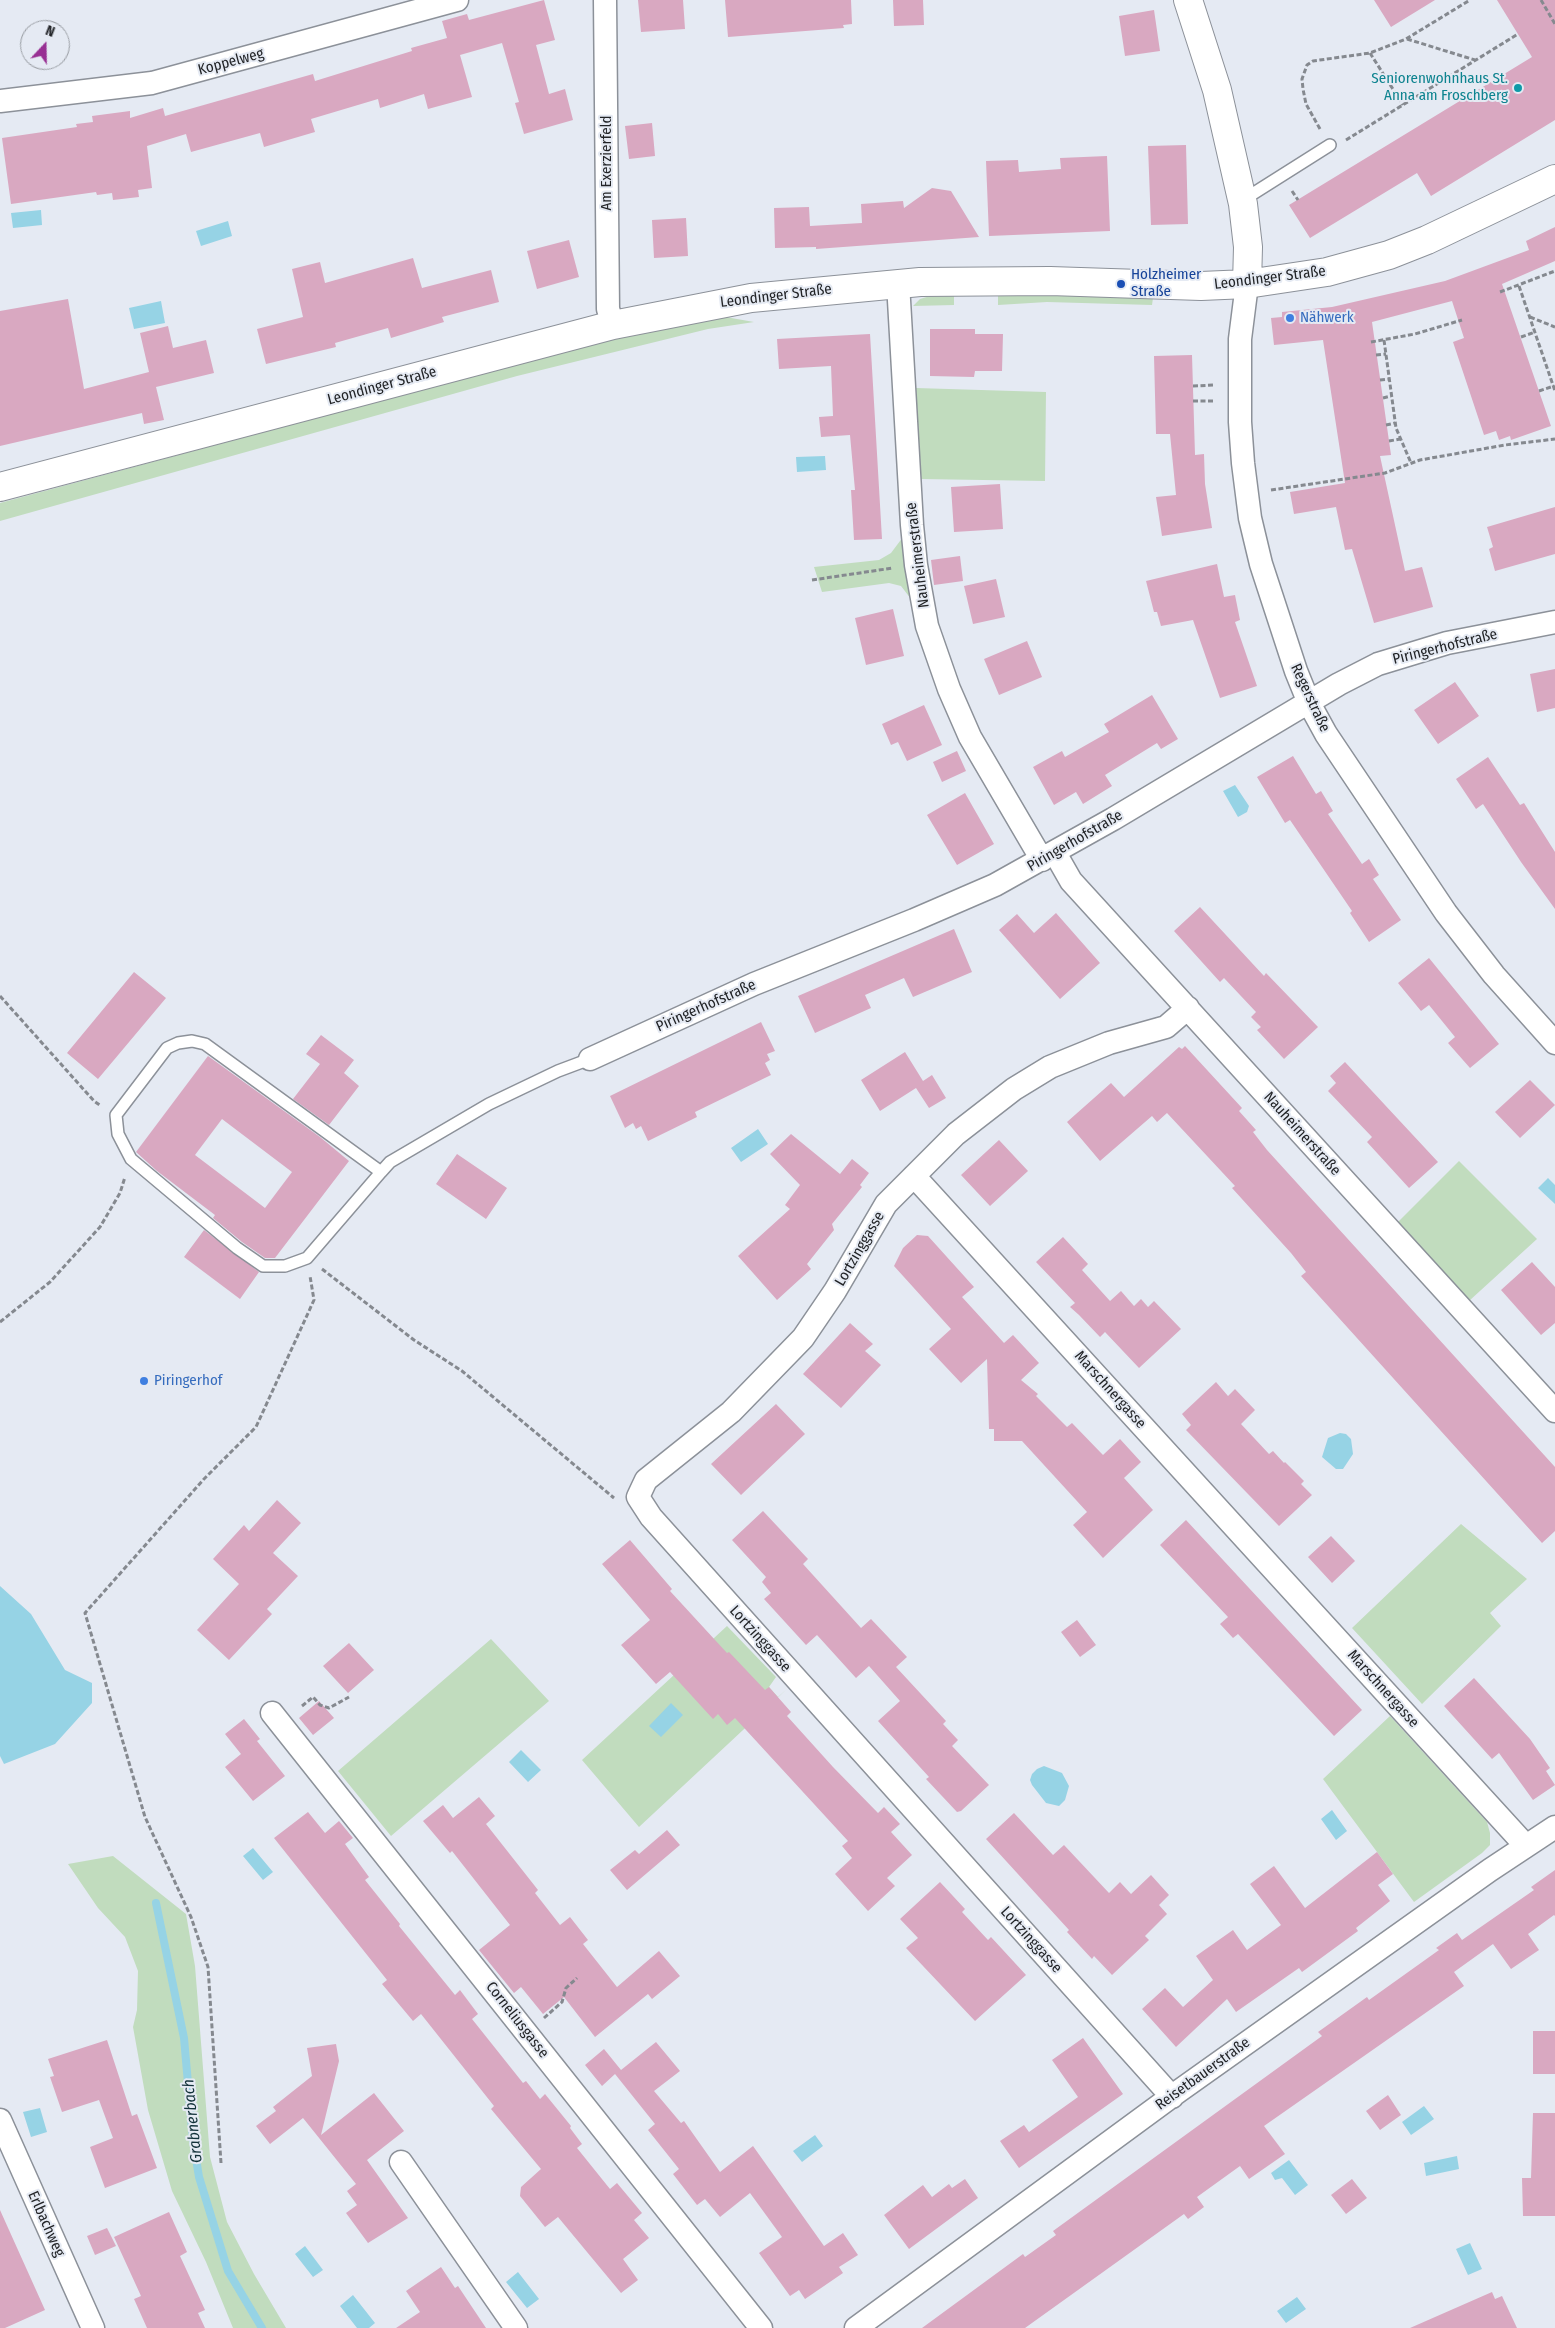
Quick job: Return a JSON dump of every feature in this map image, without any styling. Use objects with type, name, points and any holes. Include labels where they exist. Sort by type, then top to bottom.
[{"type":"street","name":"Koppelweg","points":[[0,101],[152,83],[457,0]]},
{"type":"street","name":"Am Exerzierfeld","points":[[605,0],[608,309],[613,325]]},
{"type":"street","points":[[1188,0],[1215,82],[1242,200],[1248,247],[1247,284]]},
{"type":"street","name":"Leondinger Straße","points":[[0,487],[613,325],[750,298],[898,283],[1013,281],[1188,286],[1247,284],[1327,272],[1389,255],[1467,222],[1555,179]]},
{"type":"street","name":"Nauheimerstraße","points":[[898,283],[916,565],[927,626],[949,689],[970,737],[1049,857],[1555,1411]]},
{"type":"street","name":"Regerstraße","points":[[1247,284],[1240,339],[1240,422],[1250,518],[1260,564],[1277,618],[1309,703],[1326,734],[1449,917],[1494,975],[1555,1043]]},
{"type":"street","name":"Piringerhofstraße","points":[[590,1059],[754,984],[931,913],[995,885],[1049,857],[1339,684],[1378,664],[1413,652],[1555,622]]},
{"type":"street","points":[[914,1176],[956,1134],[1014,1089],[1075,1055],[1166,1027],[1188,1008]]},
{"type":"street","name":"Lortzinggasse","points":[[914,1176],[886,1204],[876,1218],[835,1291],[803,1338],[731,1412],[646,1480],[638,1497],[651,1517],[1172,2097]]},
{"type":"street","name":"Marschnergasse","points":[[914,1176],[1526,1846]]},
{"type":"street","name":"Corneliusgasse","points":[[272,1713],[761,2328]]},
{"type":"street","name":"Reisetbauerstraße","points":[[856,2328],[1172,2097],[1555,1827]]},
{"type":"street","name":"Erlbachweg","points":[[0,2120],[93,2328]]},
{"type":"street","points":[[401,2162],[516,2328]]},
{"type":"lane","points":[[1242,200],[1330,145]]},
{"type":"lane","points":[[381,1172],[205,1044],[192,1041],[178,1042],[167,1048],[116,1115],[118,1134],[131,1159],[237,1248],[263,1266],[285,1266],[307,1258],[390,1162],[489,1104],[558,1071],[590,1059]]},
{"type":"path","points":[[1470,0],[1406,39],[1370,53],[1313,61],[1304,70],[1303,89],[1306,104],[1333,149],[1518,34]]},
{"type":"path","points":[[1541,0],[1555,24]]},
{"type":"path","points":[[1406,39],[1475,60]]},
{"type":"path","points":[[1370,53],[1403,105]]},
{"type":"path","points":[[1500,292],[1520,286],[1555,271]]},
{"type":"path","points":[[1520,286],[1554,388],[1539,391]]},
{"type":"path","points":[[1530,316],[1555,327]]},
{"type":"path","points":[[1371,342],[1425,332],[1462,320]]},
{"type":"path","points":[[1520,338],[1535,332]]},
{"type":"path","points":[[1384,340],[1395,423],[1411,463]]},
{"type":"path","points":[[1376,355],[1386,354]]},
{"type":"path","points":[[1380,380],[1389,379]]},
{"type":"path","points":[[1193,386],[1214,385]]},
{"type":"path","points":[[1383,398],[1392,396]]},
{"type":"path","points":[[1193,401],[1215,400]]},
{"type":"path","points":[[1386,424],[1395,423]]},
{"type":"path","points":[[1389,441],[1400,439]]},
{"type":"path","points":[[1268,490],[1385,473],[1420,460],[1505,445],[1555,439]]},
{"type":"path","points":[[812,580],[916,565]]},
{"type":"path","points":[[0,996],[94,1101],[116,1115]]},
{"type":"path","points":[[0,1322],[50,1282],[100,1227],[120,1193],[131,1159]]},
{"type":"path","points":[[307,1258],[414,1340],[462,1371],[617,1500],[638,1497]]},
{"type":"path","points":[[221,2163],[208,1967],[192,1917],[145,1817],[85,1613],[204,1479],[256,1428],[314,1300],[307,1258]]},
{"type":"path","points":[[302,1706],[313,1697],[320,1705],[329,1708],[349,1697]]},
{"type":"path","points":[[527,2033],[562,2002],[566,1988],[577,1978]]},
{"type":"green space","points":[[1056,295],[1153,298],[1152,305],[1047,302],[998,305],[998,296]]},
{"type":"green space","points":[[930,296],[954,296],[954,305],[913,306],[920,299]]},
{"type":"green space","points":[[720,316],[754,322],[708,329],[517,376],[0,521],[0,503],[527,361],[647,330]]},
{"type":"green space","points":[[916,388],[1046,392],[1045,481],[921,479]]},
{"type":"green space","points":[[903,537],[911,599],[901,586],[889,583],[822,592],[814,567],[879,560],[891,553]]},
{"type":"green space","points":[[1459,1161],[1537,1239],[1469,1301],[1397,1223]]},
{"type":"green space","points":[[1461,1524],[1527,1579],[1490,1613],[1501,1626],[1422,1704],[1352,1628]]},
{"type":"green space","points":[[727,1626],[776,1677],[769,1687],[778,1697],[787,1689],[639,1827],[582,1760]]},
{"type":"green space","points":[[491,1639],[549,1701],[391,1836],[338,1771]]},
{"type":"green space","points":[[1390,1716],[1487,1822],[1490,1833],[1490,1845],[1482,1853],[1414,1902],[1323,1779]]},
{"type":"green space","points":[[113,1856],[186,1914],[195,1966],[210,2157],[227,2222],[254,2274],[286,2328],[233,2328],[206,2262],[172,2191],[148,2110],[133,2027],[137,2010],[138,1971],[125,1937],[98,1908],[68,1864]]},
{"type":"water","points":[[41,210],[42,225],[13,228],[11,213]]},
{"type":"water","points":[[228,221],[232,236],[201,246],[196,231]]},
{"type":"water","points":[[161,301],[165,323],[134,329],[129,308]]},
{"type":"water","points":[[825,456],[826,470],[797,472],[796,457]]},
{"type":"water","points":[[1235,785],[1249,806],[1247,812],[1238,817],[1223,791]]},
{"type":"water","points":[[758,1129],[768,1144],[741,1162],[731,1148]]},
{"type":"water","points":[[1548,1178],[1555,1185],[1555,1204],[1538,1188]]},
{"type":"water","points":[[1340,1433],[1346,1434],[1351,1439],[1353,1454],[1343,1469],[1336,1469],[1322,1457],[1328,1438]]},
{"type":"water","points":[[0,1586],[31,1614],[65,1670],[92,1683],[92,1703],[55,1744],[4,1764],[0,1756]]},
{"type":"water","points":[[671,1703],[683,1715],[661,1737],[649,1726]]},
{"type":"water","points":[[521,1750],[541,1770],[528,1782],[509,1762]]},
{"type":"water","points":[[1044,1766],[1062,1773],[1069,1786],[1065,1800],[1059,1806],[1046,1803],[1030,1780],[1032,1774],[1037,1769]]},
{"type":"water","points":[[1332,1810],[1347,1831],[1336,1840],[1321,1819]]},
{"type":"water","points":[[253,1848],[273,1872],[263,1880],[243,1856]]},
{"type":"water","points":[[1424,2106],[1434,2119],[1411,2135],[1402,2122]]},
{"type":"water","points":[[40,2108],[47,2132],[31,2137],[23,2112]]},
{"type":"water","points":[[815,2135],[823,2146],[802,2162],[793,2151]]},
{"type":"water","points":[[1457,2156],[1459,2169],[1426,2176],[1424,2163]]},
{"type":"water","points":[[1289,2160],[1308,2185],[1295,2195],[1282,2178],[1275,2180],[1271,2173]]},
{"type":"water","points":[[1470,2243],[1482,2269],[1468,2275],[1456,2249]]},
{"type":"water","points":[[305,2246],[323,2270],[313,2277],[295,2254]]},
{"type":"water","points":[[518,2272],[539,2299],[527,2308],[506,2282]]},
{"type":"water","points":[[353,2295],[375,2323],[369,2328],[357,2328],[340,2306]]},
{"type":"water","points":[[1297,2297],[1306,2309],[1286,2323],[1277,2311]]},
{"type":"building","points":[[544,0],[555,40],[536,45],[549,94],[565,89],[573,120],[524,134],[515,103],[519,102],[502,43],[460,55],[472,97],[428,109],[424,94],[380,108],[378,99],[311,119],[315,132],[264,147],[260,133],[191,152],[186,134],[147,146],[152,188],[138,190],[139,197],[113,200],[112,193],[97,195],[96,192],[11,204],[2,138],[77,127],[76,124],[93,122],[92,116],[130,111],[130,118],[163,108],[165,116],[313,74],[315,81],[412,51],[411,48],[447,38],[442,21],[467,14],[469,20]]},
{"type":"building","points":[[638,0],[683,0],[685,29],[641,32]]},
{"type":"building","points":[[725,0],[851,0],[852,24],[843,25],[844,28],[728,37]]},
{"type":"building","points":[[893,0],[923,0],[924,25],[894,26]]},
{"type":"building","points":[[1374,0],[1435,0],[1391,27]]},
{"type":"building","name":"Seniorenwohnhaus St. Anna am Froschberg","points":[[1497,0],[1555,0],[1555,120],[1431,196],[1417,173],[1310,238],[1289,205],[1532,57]]},
{"type":"building","points":[[1154,10],[1160,51],[1125,56],[1119,16]]},
{"type":"building","points":[[652,123],[655,156],[629,159],[625,126]]},
{"type":"building","points":[[1186,145],[1188,224],[1151,225],[1148,146]]},
{"type":"building","points":[[1107,156],[1110,231],[989,236],[986,161],[1018,160],[1019,172],[1061,169],[1060,158]]},
{"type":"building","points":[[932,188],[951,191],[979,237],[816,249],[816,247],[775,248],[774,208],[809,207],[810,226],[862,223],[861,204],[903,201],[904,208]]},
{"type":"building","points":[[686,218],[688,256],[654,258],[652,220]]},
{"type":"building","points":[[1555,227],[1555,261],[1502,284],[1551,426],[1511,440],[1510,436],[1499,440],[1496,431],[1484,435],[1453,342],[1464,338],[1452,301],[1372,322],[1391,455],[1380,456],[1405,571],[1422,567],[1433,607],[1374,623],[1352,549],[1345,550],[1336,507],[1294,514],[1290,492],[1345,483],[1323,340],[1274,345],[1271,318],[1282,317],[1282,312],[1332,307],[1445,281],[1529,250],[1526,241]]},
{"type":"building","points":[[569,240],[579,277],[537,289],[527,251]]},
{"type":"building","points":[[413,258],[422,288],[491,270],[499,302],[442,317],[444,322],[391,338],[388,328],[335,343],[336,347],[266,364],[257,329],[303,317],[292,269],[320,262],[325,283]]},
{"type":"building","points":[[68,299],[84,389],[149,372],[140,333],[168,326],[173,348],[206,340],[214,373],[156,387],[164,420],[144,424],[142,413],[0,446],[0,311]]},
{"type":"building","points":[[930,329],[975,329],[975,334],[1003,334],[1002,371],[975,371],[974,377],[930,376]]},
{"type":"building","points":[[870,334],[882,539],[854,540],[851,490],[855,490],[850,435],[821,437],[819,417],[833,416],[831,366],[779,369],[777,339]]},
{"type":"building","points":[[1192,355],[1195,455],[1204,454],[1205,484],[1212,528],[1162,536],[1156,497],[1176,495],[1170,434],[1156,434],[1154,356]]},
{"type":"building","points":[[1000,484],[1003,529],[954,532],[951,487]]},
{"type":"building","points":[[1555,507],[1555,554],[1495,571],[1489,549],[1493,547],[1487,527]]},
{"type":"building","points":[[960,556],[963,581],[934,585],[931,560]]},
{"type":"building","points":[[1217,564],[1224,597],[1235,595],[1240,620],[1235,622],[1257,686],[1220,698],[1193,620],[1161,626],[1157,612],[1154,612],[1146,581]]},
{"type":"building","points":[[996,579],[1005,617],[973,624],[964,586]]},
{"type":"building","points":[[893,609],[904,656],[866,665],[855,618]]},
{"type":"building","points":[[1027,641],[1042,677],[999,695],[984,659]]},
{"type":"building","points":[[1555,669],[1555,708],[1537,712],[1530,674]]},
{"type":"building","points":[[1455,682],[1479,716],[1438,744],[1414,710]]},
{"type":"building","points":[[1152,695],[1178,739],[1161,749],[1157,743],[1105,775],[1112,786],[1083,804],[1076,792],[1054,805],[1033,767],[1062,751],[1065,757],[1109,732],[1104,724]]},
{"type":"building","points":[[924,705],[942,745],[907,761],[898,742],[891,745],[882,724]]},
{"type":"building","points":[[957,751],[966,771],[942,782],[933,762]]},
{"type":"building","points":[[1293,756],[1316,794],[1321,791],[1333,811],[1328,814],[1362,864],[1369,859],[1379,875],[1373,879],[1401,920],[1369,942],[1350,913],[1352,911],[1290,820],[1285,823],[1257,777]]},
{"type":"building","points":[[1488,757],[1520,805],[1524,803],[1555,852],[1555,909],[1483,804],[1476,809],[1456,779]]},
{"type":"building","points":[[965,793],[994,844],[957,865],[927,815]]},
{"type":"building","points":[[1200,907],[1264,976],[1266,973],[1318,1027],[1284,1059],[1257,1030],[1261,1027],[1251,1017],[1256,1012],[1224,978],[1220,982],[1174,931]]},
{"type":"building","points":[[1056,913],[1100,963],[1060,999],[999,930],[1017,914],[1034,933]]},
{"type":"building","points":[[954,929],[972,972],[913,997],[904,978],[865,995],[871,1008],[815,1033],[798,996]]},
{"type":"building","points":[[1429,958],[1499,1044],[1470,1068],[1448,1043],[1455,1037],[1429,1005],[1421,1011],[1398,983]]},
{"type":"building","points":[[134,972],[166,998],[98,1079],[67,1053]]},
{"type":"building","points":[[761,1022],[775,1051],[767,1054],[770,1060],[765,1063],[771,1075],[695,1112],[697,1117],[648,1141],[641,1126],[636,1129],[633,1123],[625,1128],[610,1096]]},
{"type":"building","points":[[321,1035],[354,1060],[344,1073],[359,1086],[329,1125],[293,1099],[320,1064],[306,1054]]},
{"type":"building","points":[[1185,1046],[1242,1108],[1239,1111],[1256,1130],[1253,1132],[1267,1150],[1555,1467],[1555,1531],[1542,1543],[1301,1276],[1306,1272],[1291,1253],[1232,1188],[1235,1186],[1167,1113],[1157,1122],[1152,1116],[1100,1161],[1067,1122],[1111,1083],[1124,1097],[1179,1047],[1182,1049]]},
{"type":"building","points":[[905,1052],[923,1081],[932,1075],[946,1098],[929,1108],[916,1088],[880,1111],[861,1080]]},
{"type":"building","points":[[208,1056],[320,1137],[349,1161],[275,1258],[265,1258],[242,1242],[213,1218],[215,1215],[157,1171],[136,1152]],"holes":[[[222,1119],[292,1172],[265,1208],[195,1155]]]},
{"type":"building","points":[[1345,1062],[1438,1162],[1409,1188],[1367,1142],[1372,1137],[1328,1091],[1336,1083],[1330,1076]]},
{"type":"building","points":[[1530,1080],[1555,1105],[1520,1138],[1495,1112]]},
{"type":"building","points":[[791,1134],[840,1174],[852,1159],[869,1173],[860,1185],[862,1187],[832,1224],[834,1230],[807,1264],[811,1269],[777,1300],[738,1256],[790,1209],[785,1205],[800,1185],[770,1154]]},
{"type":"building","points":[[999,1140],[1028,1171],[990,1206],[961,1175]]},
{"type":"building","points":[[457,1154],[507,1188],[486,1219],[436,1184]]},
{"type":"building","points":[[204,1230],[259,1272],[240,1299],[184,1257]]},
{"type":"building","points":[[917,1235],[928,1236],[974,1287],[962,1297],[1004,1343],[1013,1335],[1039,1363],[1021,1380],[1038,1394],[1036,1396],[1067,1427],[1072,1423],[1103,1455],[1120,1439],[1141,1462],[1124,1478],[1153,1510],[1103,1558],[1073,1525],[1087,1512],[1022,1441],[994,1441],[994,1429],[989,1429],[987,1359],[961,1383],[929,1349],[951,1329],[894,1266],[903,1248]]},
{"type":"building","points":[[1063,1237],[1088,1264],[1082,1270],[1110,1301],[1121,1291],[1134,1306],[1141,1299],[1148,1307],[1154,1301],[1181,1329],[1139,1368],[1105,1332],[1100,1337],[1070,1307],[1075,1303],[1036,1262]]},
{"type":"building","points":[[1532,1262],[1555,1287],[1555,1323],[1541,1335],[1501,1290]]},
{"type":"building","points":[[850,1323],[873,1344],[865,1351],[881,1365],[841,1408],[803,1374]]},
{"type":"building","points":[[1216,1382],[1228,1396],[1235,1389],[1255,1410],[1241,1424],[1269,1454],[1273,1451],[1304,1481],[1301,1484],[1312,1495],[1279,1526],[1186,1430],[1191,1425],[1182,1414]]},
{"type":"building","points":[[776,1404],[805,1434],[741,1495],[711,1464]]},
{"type":"building","points":[[277,1500],[301,1523],[273,1553],[298,1576],[267,1609],[272,1614],[229,1660],[197,1630],[239,1584],[213,1559],[244,1525],[249,1531]]},
{"type":"building","points":[[763,1511],[808,1559],[803,1564],[861,1628],[871,1619],[907,1657],[896,1667],[946,1721],[943,1724],[958,1740],[952,1746],[989,1785],[961,1811],[957,1812],[926,1779],[929,1777],[878,1721],[900,1701],[869,1666],[856,1678],[817,1635],[806,1645],[764,1599],[771,1593],[762,1582],[766,1577],[732,1540]]},
{"type":"building","points":[[1186,1520],[1362,1710],[1334,1736],[1238,1634],[1233,1638],[1220,1624],[1228,1617],[1160,1545]]},
{"type":"building","points":[[1331,1536],[1355,1561],[1332,1583],[1308,1557]]},
{"type":"building","points":[[630,1540],[672,1589],[670,1591],[727,1653],[729,1652],[765,1690],[769,1687],[791,1712],[787,1716],[833,1767],[878,1813],[884,1807],[900,1824],[891,1832],[912,1855],[887,1878],[895,1886],[868,1911],[835,1874],[852,1858],[842,1846],[848,1841],[735,1718],[727,1725],[718,1714],[713,1719],[670,1672],[656,1684],[621,1645],[650,1620],[602,1564]]},
{"type":"building","points":[[1077,1620],[1096,1645],[1080,1657],[1061,1632]]},
{"type":"building","points":[[349,1643],[374,1670],[348,1693],[323,1666]]},
{"type":"building","points":[[1474,1678],[1530,1739],[1550,1768],[1546,1771],[1555,1785],[1533,1800],[1499,1753],[1492,1759],[1444,1706]]},
{"type":"building","points":[[319,1701],[334,1718],[313,1735],[299,1718]]},
{"type":"building","points":[[244,1719],[260,1739],[257,1741],[285,1776],[253,1801],[225,1767],[241,1754],[225,1734]]},
{"type":"building","points":[[479,1797],[495,1816],[486,1824],[538,1890],[535,1893],[560,1925],[570,1917],[588,1940],[583,1944],[617,1987],[659,1951],[680,1976],[652,1999],[648,1994],[595,2037],[564,1997],[543,2014],[521,1987],[514,1993],[479,1950],[510,1925],[452,1851],[450,1853],[423,1821],[443,1805],[453,1818]]},
{"type":"building","points":[[308,1812],[325,1833],[339,1821],[353,1838],[345,1844],[369,1877],[365,1880],[400,1924],[399,1926],[455,1995],[460,1990],[478,2014],[472,2019],[523,2083],[526,2081],[540,2099],[545,2094],[571,2126],[570,2128],[582,2144],[577,2148],[610,2189],[617,2183],[642,2213],[634,2220],[649,2238],[623,2259],[638,2280],[621,2293],[558,2217],[545,2227],[520,2196],[521,2187],[541,2169],[491,2109],[494,2106],[421,2014],[413,2021],[382,1984],[387,1980],[274,1838]]},
{"type":"building","points":[[1014,1813],[1053,1855],[1064,1845],[1109,1893],[1120,1882],[1131,1894],[1151,1875],[1169,1895],[1159,1905],[1167,1914],[1145,1936],[1149,1940],[1112,1975],[1094,1956],[1092,1959],[1067,1932],[1069,1930],[986,1839]]},
{"type":"building","points":[[667,1830],[680,1845],[627,1890],[610,1870],[635,1850],[639,1854]]},
{"type":"building","points":[[1377,1852],[1393,1874],[1378,1885],[1390,1901],[1356,1928],[1358,1931],[1302,1972],[1299,1968],[1236,2012],[1227,1999],[1176,2047],[1142,2009],[1165,1988],[1183,2007],[1213,1980],[1196,1956],[1233,1930],[1247,1950],[1281,1925],[1250,1884],[1274,1866],[1305,1908]]},
{"type":"building","points":[[1555,1870],[1555,1916],[1528,1934],[1539,1950],[1511,1969],[1493,1944],[1454,1972],[1464,1986],[1264,2126],[1285,2154],[1249,2179],[1240,2166],[1197,2197],[1204,2207],[1188,2219],[1184,2214],[1025,2328],[922,2328],[1023,2254],[1025,2257],[1056,2235],[1053,2231],[1322,2036],[1318,2032],[1367,1997],[1369,2000],[1439,1950],[1436,1948],[1457,1933],[1462,1940],[1534,1890],[1531,1887]]},
{"type":"building","points":[[940,1882],[965,1909],[962,1912],[988,1940],[991,1937],[1026,1975],[975,2021],[906,1948],[918,1938],[900,1919]]},
{"type":"building","points":[[1533,2031],[1555,2031],[1555,2074],[1533,2074]]},
{"type":"building","points":[[1083,2038],[1123,2094],[1019,2168],[1000,2141],[1024,2125],[1029,2132],[1078,2097],[1052,2060]]},
{"type":"building","points":[[107,2040],[132,2116],[137,2114],[157,2168],[105,2188],[90,2147],[113,2138],[99,2100],[62,2112],[50,2077],[54,2076],[48,2059]]},
{"type":"building","points":[[656,2042],[680,2071],[654,2091],[681,2123],[684,2121],[720,2172],[753,2146],[824,2246],[843,2233],[858,2255],[839,2267],[843,2273],[805,2299],[799,2290],[790,2296],[759,2253],[782,2237],[750,2193],[720,2217],[705,2199],[697,2205],[673,2174],[679,2169],[648,2130],[655,2124],[615,2074],[602,2086],[585,2065],[604,2049],[621,2070]]},
{"type":"building","points":[[336,2044],[339,2061],[321,2135],[374,2093],[404,2131],[367,2160],[408,2218],[368,2243],[346,2213],[357,2205],[347,2191],[356,2184],[303,2118],[270,2144],[256,2126],[276,2111],[273,2107],[312,2076],[307,2048]]},
{"type":"building","points":[[1388,2095],[1401,2115],[1380,2130],[1366,2111]]},
{"type":"building","points":[[1533,2113],[1555,2113],[1555,2216],[1523,2216],[1522,2178],[1531,2178]]},
{"type":"building","points":[[965,2179],[978,2198],[909,2249],[884,2215],[923,2185],[932,2197],[949,2184],[952,2188]]},
{"type":"building","points":[[1352,2179],[1367,2198],[1346,2214],[1331,2195]]},
{"type":"building","points":[[0,2210],[45,2310],[5,2328],[0,2328]]},
{"type":"building","points":[[169,2212],[187,2252],[180,2256],[205,2310],[198,2313],[205,2328],[147,2328],[134,2299],[141,2296],[114,2237]]},
{"type":"building","points":[[107,2228],[116,2246],[95,2255],[87,2236]]},
{"type":"building","points":[[441,2267],[455,2288],[458,2286],[486,2328],[396,2328],[420,2312],[406,2291]]},
{"type":"building","points":[[1492,2292],[1495,2299],[1502,2296],[1517,2328],[1410,2328]]},
{"type":"waterway","name":"Grabnerbach","points":[[156,1903],[184,2038],[193,2140],[199,2177],[228,2271],[262,2328]]},
{"type":"place","name":"Seniorenwohnhaus St. Anna am Froschberg","points":[[1518,88]]},
{"type":"place","name":"Holzheimer Straße","points":[[1121,284]]},
{"type":"place","name":"Nähwerk","points":[[1290,318]]},
{"type":"place","name":"Piringerhof","points":[[144,1381]]}]
